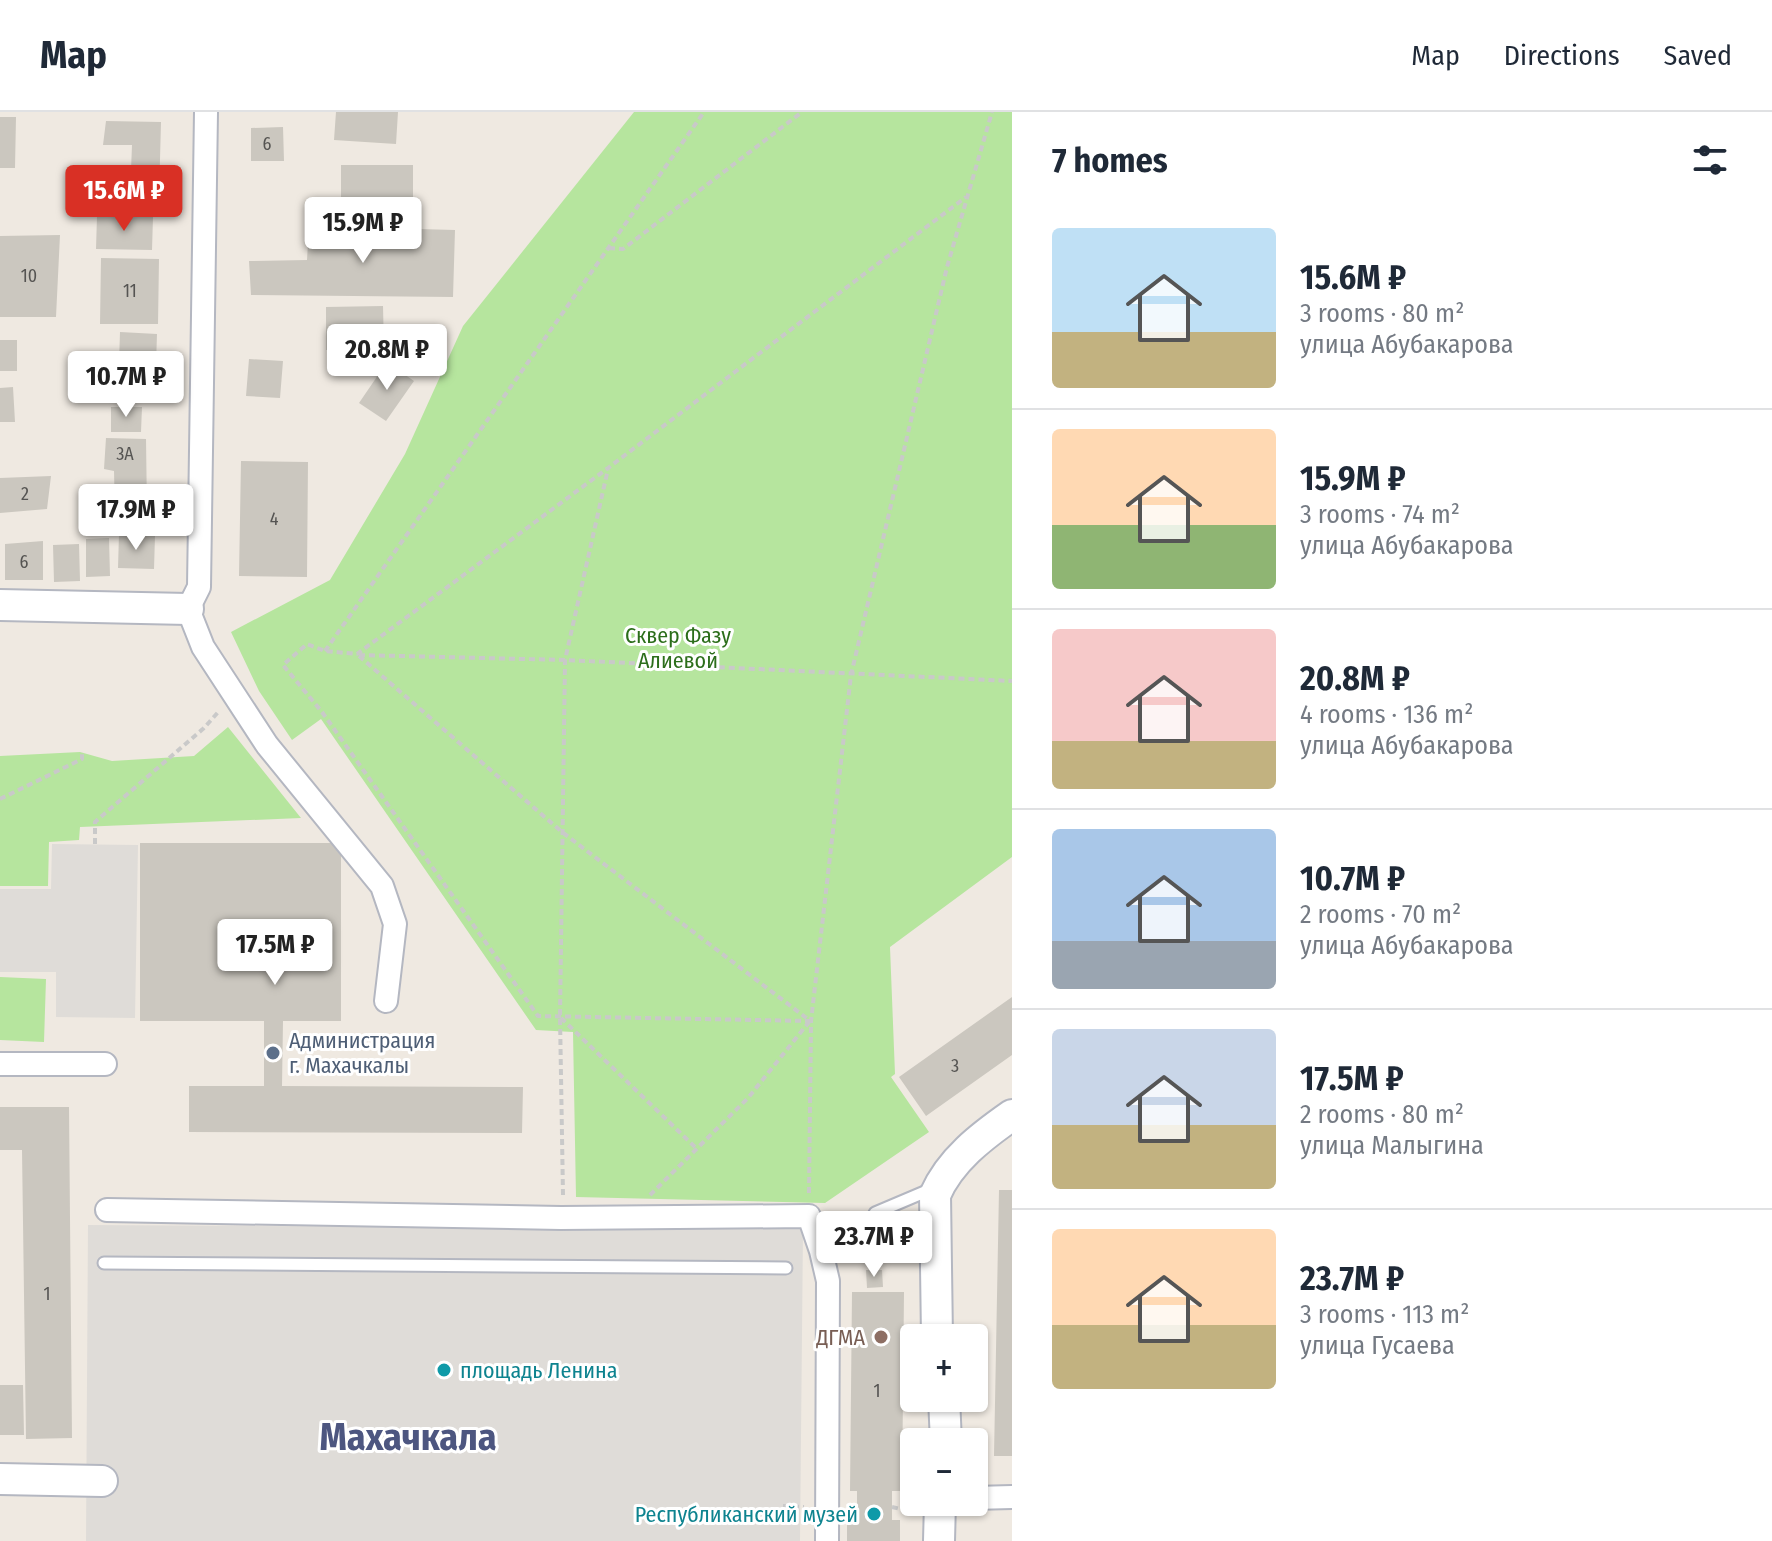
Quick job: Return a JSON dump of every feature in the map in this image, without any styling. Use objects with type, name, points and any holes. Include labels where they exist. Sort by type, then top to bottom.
[{"type":"main road","points":[[0,605],[188,609]]},
{"type":"main road","points":[[940,1324],[936,1197],[944,1175],[982,1136],[1012,1115]]},
{"type":"main road","points":[[940,1324],[939,1211],[966,1160],[990,1137],[1012,1122]]},
{"type":"main road","points":[[0,1479],[102,1481]]},
{"type":"main road","points":[[939,1541],[940,1516]]},
{"type":"main road","points":[[947,1516],[947,1541]]},
{"type":"street","points":[[206,112],[199,587],[188,609],[203,647],[267,745],[382,886],[395,924],[386,1001]]},
{"type":"street","points":[[0,1064],[105,1064]]},
{"type":"street","points":[[107,1210],[561,1218],[809,1216],[828,1281],[827,1541]]},
{"type":"street","points":[[988,1498],[1012,1497]]},
{"type":"lane","points":[[875,1213],[936,1197]]},
{"type":"lane","points":[[104,1263],[786,1268]]},
{"type":"path","points":[[325,651],[704,112]]},
{"type":"path","points":[[609,248],[623,249],[802,112]]},
{"type":"path","points":[[809,1216],[811,1021],[851,675],[966,197],[992,112]]},
{"type":"path","points":[[357,654],[966,197]]},
{"type":"path","points":[[561,1218],[564,1183],[560,1016],[565,660],[608,468]]},
{"type":"path","points":[[811,1021],[538,1016],[322,712],[283,665],[307,644],[325,651],[357,654],[565,660],[1012,681]]},
{"type":"path","points":[[357,654],[562,832],[811,1021]]},
{"type":"path","points":[[95,844],[95,822],[204,728]]},
{"type":"path","points":[[0,799],[82,759],[82,752]]},
{"type":"path","points":[[560,1016],[697,1149]]},
{"type":"path","points":[[626,1217],[748,1098],[811,1021]]},
{"type":"green space","name":"Сквер Фазу Алиевой","points":[[634,112],[1012,112],[1012,857],[890,947],[895,1074],[891,1077],[929,1132],[825,1203],[576,1197],[573,1032],[536,1030],[321,719],[292,740],[259,691],[231,632],[330,580],[405,454],[463,326]]},
{"type":"green space","points":[[228,727],[301,818],[80,827],[79,840],[49,842],[48,886],[0,886],[0,756],[80,752],[112,761],[194,756]]},
{"type":"green space","points":[[0,977],[46,979],[44,1042],[0,1040]]},
{"type":"shaded area","points":[[52,844],[138,845],[135,1018],[56,1017],[56,972],[0,972],[0,889],[51,889]]},
{"type":"shaded area","name":"площадь Ленина","points":[[88,1225],[803,1229],[800,1541],[86,1541]]},
{"type":"building","points":[[336,112],[398,112],[396,144],[334,140]]},
{"type":"building","points":[[0,117],[16,117],[15,168],[0,168]]},
{"type":"building","points":[[106,121],[161,122],[159,197],[130,196],[132,145],[103,145]]},
{"type":"building","points":[[283,127],[284,161],[251,161],[251,128]]},
{"type":"building","points":[[341,165],[413,165],[413,224],[341,224]]},
{"type":"building","points":[[97,216],[153,217],[152,250],[96,249]]},
{"type":"building","points":[[309,226],[455,230],[453,297],[251,295],[249,261],[307,260]]},
{"type":"building","points":[[60,235],[56,317],[0,317],[0,236]]},
{"type":"building","points":[[101,258],[159,259],[158,324],[100,324]]},
{"type":"building","points":[[383,306],[384,349],[326,350],[326,307]]},
{"type":"building","points":[[120,332],[157,334],[156,365],[119,363]]},
{"type":"building","points":[[0,340],[17,340],[17,371],[0,371]]},
{"type":"building","points":[[249,359],[283,361],[280,398],[246,396]]},
{"type":"building","points":[[387,362],[414,381],[386,421],[359,403]]},
{"type":"building","points":[[123,372],[150,373],[150,400],[122,400]]},
{"type":"building","points":[[13,387],[15,422],[0,422],[0,388]]},
{"type":"building","points":[[111,407],[142,407],[141,432],[111,432]]},
{"type":"building","points":[[106,438],[146,439],[147,511],[115,512],[114,471],[104,469]]},
{"type":"building","points":[[241,461],[308,462],[307,577],[239,576]]},
{"type":"building","points":[[51,476],[47,509],[0,513],[0,478]]},
{"type":"building","points":[[119,534],[155,536],[154,569],[118,568]]},
{"type":"building","points":[[109,538],[110,576],[86,577],[86,539]]},
{"type":"building","points":[[43,541],[43,580],[5,580],[5,544]]},
{"type":"building","points":[[79,544],[80,581],[54,582],[53,545]]},
{"type":"building","points":[[140,843],[341,843],[341,1021],[283,1021],[282,1086],[523,1087],[522,1133],[189,1132],[189,1086],[264,1086],[264,1021],[140,1021]]},
{"type":"building","points":[[1012,997],[1012,1055],[926,1116],[899,1077]]},
{"type":"building","points":[[0,1107],[69,1107],[72,1438],[26,1439],[22,1150],[0,1150]]},
{"type":"building","points":[[999,1190],[1012,1190],[1012,1456],[994,1456]]},
{"type":"building","points":[[866,1270],[882,1270],[883,1287],[867,1288]]},
{"type":"building","points":[[852,1292],[904,1292],[904,1324],[900,1324],[900,1412],[903,1412],[900,1491],[892,1491],[892,1520],[900,1520],[900,1541],[847,1541],[847,1522],[857,1522],[857,1491],[850,1491]]},
{"type":"building","points":[[0,1385],[23,1385],[24,1435],[0,1435]]},
{"type":"place","name":"Администрация г. Махачкалы","points":[[273,1053]]},
{"type":"place","name":"ДГМА","points":[[881,1337]]},
{"type":"place","name":"площадь Ленина","points":[[444,1370]]},
{"type":"place","name":"Республиканский музей","points":[[874,1514]]},
{"type":"district","name":"Махачкала","points":[[408,1437]]}]
